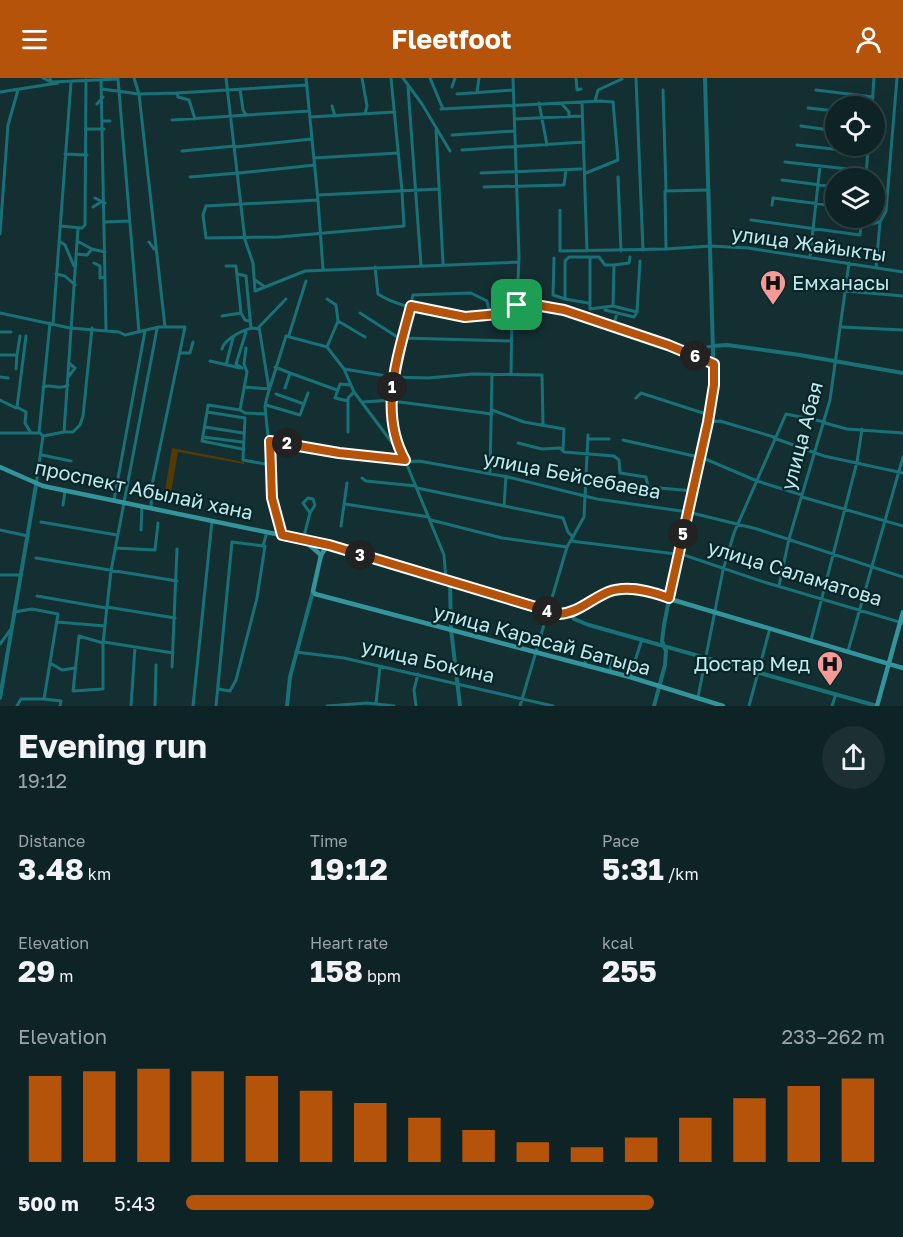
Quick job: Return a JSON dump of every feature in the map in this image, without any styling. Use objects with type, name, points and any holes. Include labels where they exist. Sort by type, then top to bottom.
[{"type":"main road","name":"проспект Абылай хана","points":[[0,467],[36,485],[328,545],[559,614],[571,612],[616,590],[644,591],[903,668]]},
{"type":"main road","points":[[303,540],[314,546],[321,555]]},
{"type":"main road","points":[[314,594],[321,555],[328,545]]},
{"type":"main road","name":"улица Карасай Батыра","points":[[314,594],[630,677],[659,688],[723,706]]},
{"type":"main road","points":[[877,706],[903,612]]},
{"type":"street","points":[[43,78],[59,82]]},
{"type":"street","points":[[0,92],[59,82],[123,78]]},
{"type":"street","points":[[134,78],[139,94],[152,243],[156,254],[165,327]]},
{"type":"street","points":[[226,78],[245,238],[253,263],[255,291],[305,271],[323,269],[519,262]]},
{"type":"street","points":[[306,78],[322,225],[320,234],[323,269]]},
{"type":"street","points":[[362,78],[367,106],[365,114]]},
{"type":"street","points":[[318,200],[206,206],[203,215],[206,238],[320,234],[328,230],[404,226],[392,78]]},
{"type":"street","points":[[403,78],[422,104],[450,151]]},
{"type":"street","points":[[430,78],[442,109],[595,101],[614,103],[617,162],[586,173]]},
{"type":"street","points":[[452,87],[455,78]]},
{"type":"street","points":[[477,92],[479,78]]},
{"type":"street","points":[[375,267],[378,294],[411,306],[452,315],[490,315],[512,310],[517,305],[519,262],[514,78]]},
{"type":"street","points":[[576,78],[577,90],[581,89]]},
{"type":"street","points":[[636,78],[643,250]]},
{"type":"street","points":[[654,706],[666,658],[662,636],[708,422],[714,364],[705,78]]},
{"type":"street","points":[[873,78],[873,96]]},
{"type":"street","points":[[885,213],[897,78]]},
{"type":"street","points":[[118,79],[139,332]]},
{"type":"street","points":[[60,225],[78,228],[85,225],[86,80]]},
{"type":"street","points":[[101,80],[104,121],[106,330]]},
{"type":"street","points":[[595,101],[598,90],[622,80]]},
{"type":"street","points":[[39,433],[52,323],[71,82]]},
{"type":"street","points":[[102,89],[139,94],[307,85]]},
{"type":"street","points":[[408,87],[421,265]]},
{"type":"street","points":[[240,89],[246,115]]},
{"type":"street","points":[[0,234],[9,125],[18,90]]},
{"type":"street","points":[[457,94],[513,90]]},
{"type":"street","points":[[663,90],[666,249]]},
{"type":"street","points":[[816,90],[865,96]]},
{"type":"street","points":[[190,92],[189,100],[195,119]]},
{"type":"street","points":[[177,93],[178,97],[189,100]]},
{"type":"street","points":[[97,104],[103,97]]},
{"type":"street","points":[[582,102],[587,251]]},
{"type":"street","points":[[539,103],[547,145]]},
{"type":"street","points":[[561,103],[569,112],[569,117]]},
{"type":"street","points":[[332,106],[335,116]]},
{"type":"street","points":[[808,108],[825,110]]},
{"type":"street","points":[[172,120],[309,111]]},
{"type":"street","points":[[310,117],[394,112]]},
{"type":"street","points":[[514,119],[581,116]]},
{"type":"street","points":[[104,121],[110,121]]},
{"type":"street","points":[[801,126],[825,129]]},
{"type":"street","points":[[86,129],[104,129]]},
{"type":"street","points":[[436,129],[443,263]]},
{"type":"street","points":[[452,135],[515,131]]},
{"type":"street","points":[[182,152],[312,139]]},
{"type":"street","points":[[462,150],[584,142]]},
{"type":"street","points":[[797,145],[825,148]]},
{"type":"street","points":[[314,158],[398,153]]},
{"type":"street","points":[[65,154],[87,155]]},
{"type":"street","points":[[785,162],[838,168]]},
{"type":"street","points":[[190,177],[315,165]]},
{"type":"street","points":[[810,257],[820,166]]},
{"type":"street","points":[[481,173],[581,169]]},
{"type":"street","points":[[484,187],[564,185],[566,170]]},
{"type":"street","points":[[618,177],[621,251]]},
{"type":"street","points":[[782,180],[825,186]]},
{"type":"street","points":[[318,195],[439,189]]},
{"type":"street","points":[[666,190],[709,190]]},
{"type":"street","points":[[95,198],[103,203]]},
{"type":"street","points":[[772,205],[773,198],[825,205]]},
{"type":"street","points":[[93,207],[103,203]]},
{"type":"street","name":"улица Жайыкты","points":[[560,210],[560,251],[621,251],[711,246],[810,257],[903,272]]},
{"type":"street","points":[[751,220],[860,235],[861,228]]},
{"type":"street","points":[[105,222],[130,221]]},
{"type":"street","points":[[64,432],[78,228]]},
{"type":"street","points":[[876,268],[879,228]]},
{"type":"street","points":[[59,241],[65,245],[75,268]]},
{"type":"street","points":[[77,241],[92,249],[105,252]]},
{"type":"street","points":[[75,252],[87,255],[92,249]]},
{"type":"street","points":[[70,258],[75,252]]},
{"type":"street","points":[[588,318],[591,309],[588,303],[590,257]]},
{"type":"street","points":[[565,299],[566,258],[599,257],[605,265],[614,265],[629,263],[630,257]]},
{"type":"street","points":[[554,258],[553,295],[588,303]]},
{"type":"street","points":[[591,309],[603,309],[634,317],[637,312],[640,261]]},
{"type":"street","points":[[94,263],[100,266],[100,278],[106,277]]},
{"type":"street","name":"улица Абая","points":[[779,586],[789,539],[824,422],[838,361],[849,263]]},
{"type":"street","points":[[613,306],[614,265]]},
{"type":"street","points":[[226,266],[236,266],[241,313],[245,320],[249,321]]},
{"type":"street","points":[[56,274],[65,276],[75,285]]},
{"type":"street","points":[[237,274],[246,276],[250,314],[249,329],[242,341],[236,364],[247,371]]},
{"type":"street","points":[[254,279],[265,287]]},
{"type":"street","points":[[282,535],[272,498],[266,405],[275,367],[285,337],[289,335],[306,281]]},
{"type":"street","points":[[846,291],[903,296]]},
{"type":"street","points":[[398,448],[392,400],[393,377],[415,294],[471,293],[487,301],[490,315]]},
{"type":"street","points":[[327,298],[336,305],[338,321],[327,347]]},
{"type":"street","points":[[269,389],[260,331],[261,322],[286,299]]},
{"type":"street","points":[[517,305],[546,305],[683,351],[714,364]]},
{"type":"street","points":[[603,309],[613,306],[637,312]]},
{"type":"street","points":[[511,375],[512,310]]},
{"type":"street","points":[[0,313],[23,320],[72,328],[106,330],[125,335],[165,327],[185,327],[152,485],[151,508]]},
{"type":"street","points":[[612,327],[617,313]]},
{"type":"street","points":[[222,316],[250,314]]},
{"type":"street","points":[[360,314],[402,339],[512,340]]},
{"type":"street","points":[[338,321],[364,337]]},
{"type":"street","points":[[842,327],[903,330]]},
{"type":"street","points":[[0,433],[31,432],[44,436],[73,432],[80,425],[83,416],[92,328]]},
{"type":"street","points":[[157,329],[111,571],[105,626],[104,642],[103,689],[92,694],[73,691],[79,636],[104,642],[173,653]]},
{"type":"street","points":[[222,349],[225,341],[249,329],[260,331]]},
{"type":"street","points":[[114,500],[145,331]]},
{"type":"street","points":[[0,332],[11,332]]},
{"type":"street","points":[[713,333],[719,342],[727,345]]},
{"type":"street","points":[[289,335],[327,347],[344,369],[354,392],[406,461],[444,555],[460,706]]},
{"type":"street","points":[[16,369],[20,336]]},
{"type":"street","points":[[17,408],[26,336]]},
{"type":"street","points":[[234,337],[242,341]]},
{"type":"street","points":[[226,365],[234,337]]},
{"type":"street","points":[[191,359],[193,342]]},
{"type":"street","points":[[683,351],[727,345],[838,361],[903,374]]},
{"type":"street","points":[[240,410],[247,371],[244,364],[246,348]]},
{"type":"street","points":[[180,352],[190,353]]},
{"type":"street","points":[[0,355],[17,355]]},
{"type":"street","points":[[210,361],[242,368]]},
{"type":"street","points":[[275,367],[337,390]]},
{"type":"street","points":[[344,369],[393,377],[542,375],[543,424]]},
{"type":"street","points":[[285,388],[290,373]]},
{"type":"street","points":[[490,473],[492,374]]},
{"type":"street","points":[[0,377],[8,378]]},
{"type":"street","points":[[348,401],[335,398],[341,383],[350,385]]},
{"type":"street","points":[[43,387],[61,388],[69,385]]},
{"type":"street","points":[[244,387],[269,389]]},
{"type":"street","points":[[348,432],[348,401],[349,395],[354,392]]},
{"type":"street","points":[[266,405],[300,415],[308,393]]},
{"type":"street","points":[[636,398],[641,393],[709,415]]},
{"type":"street","points":[[276,394],[304,404]]},
{"type":"street","points":[[0,400],[26,412],[25,423],[31,432]]},
{"type":"street","points":[[363,402],[392,400],[492,412],[524,422],[543,424],[564,430],[564,450]]},
{"type":"street","points":[[242,449],[203,443],[208,405],[240,410],[245,416],[242,442],[243,460],[265,464]]},
{"type":"street","points":[[207,412],[245,416],[266,414]]},
{"type":"street","points":[[700,706],[705,656],[723,568],[738,524],[786,414],[862,429],[903,433]]},
{"type":"street","points":[[708,422],[720,421],[815,452],[901,472]]},
{"type":"street","points":[[205,427],[243,433]]},
{"type":"street","points":[[811,640],[857,462],[862,429]]},
{"type":"street","points":[[0,698],[44,436]]},
{"type":"street","points":[[203,437],[242,442]]},
{"type":"street","points":[[520,706],[567,547],[583,521],[588,437],[609,440]]},
{"type":"street","points":[[623,440],[701,458],[757,481],[903,526]]},
{"type":"street","name":"улица Бейсебаева","points":[[270,441],[339,453],[490,473],[627,505],[688,513],[738,524],[789,539],[903,577]]},
{"type":"street","points":[[518,443],[617,458],[620,473],[646,477],[648,487],[694,491]]},
{"type":"street","points":[[42,456],[71,461]]},
{"type":"street","points":[[848,651],[901,472],[903,458]]},
{"type":"street","points":[[504,506],[506,476]]},
{"type":"street","points":[[362,478],[366,481],[417,487],[562,518],[572,539]]},
{"type":"street","points":[[341,526],[347,483]]},
{"type":"street","points":[[63,505],[65,491]]},
{"type":"street","points":[[303,540],[310,513],[315,505],[310,498],[303,504],[310,513]]},
{"type":"street","points":[[345,504],[430,519],[501,538],[567,547]]},
{"type":"street","points":[[141,506],[141,530]]},
{"type":"street","points":[[193,706],[212,521]]},
{"type":"street","points":[[41,522],[117,535]]},
{"type":"street","points":[[115,548],[155,550],[158,523]]},
{"type":"street","points":[[0,530],[28,536]]},
{"type":"street","points":[[218,689],[230,691],[236,680],[256,597],[267,532]]},
{"type":"street","name":"улица Саламатова","points":[[572,539],[678,554],[902,622]]},
{"type":"street","points":[[216,706],[232,542],[265,546]]},
{"type":"street","points":[[172,668],[177,549]]},
{"type":"street","points":[[36,558],[177,581]]},
{"type":"street","points":[[0,575],[21,575]]},
{"type":"street","points":[[287,706],[297,652],[314,594]]},
{"type":"street","points":[[37,596],[175,618]]},
{"type":"street","points":[[14,612],[32,609],[56,612],[57,622],[44,699]]},
{"type":"street","points":[[571,612],[574,619],[582,622],[877,706]]},
{"type":"street","points":[[57,622],[105,626]]},
{"type":"street","points":[[748,706],[770,628]]},
{"type":"street","points":[[0,644],[11,630]]},
{"type":"street","points":[[630,677],[642,639]]},
{"type":"street","points":[[131,706],[135,647]]},
{"type":"street","name":"улица Бокина","points":[[297,652],[344,658],[457,682],[553,706]]},
{"type":"street","points":[[584,666],[588,653],[591,652],[611,657],[610,672]]},
{"type":"street","points":[[50,663],[62,670],[75,668]]},
{"type":"street","points":[[155,706],[156,665]]},
{"type":"street","points":[[374,704],[380,667]]},
{"type":"street","points":[[416,706],[414,690],[418,674]]},
{"type":"street","points":[[832,706],[836,694]]},
{"type":"street","points":[[17,706],[21,699],[61,701],[60,706]]},
{"type":"street","points":[[327,706],[374,704],[394,706]]},
{"type":"shaded area","points":[[172,448],[244,462],[244,464],[178,452],[171,493],[165,491]]},
{"type":"place","name":"Емханасы","points":[[773,306]]},
{"type":"place","name":"Достар Мед","points":[[830,687]]},
{"type":"route","points":[[524,303],[550,306],[581,315],[668,345],[714,364],[714,385],[708,422],[669,598],[644,591],[616,590],[566,614],[559,614],[329,545],[282,535],[274,510],[270,485],[270,441],[380,459],[405,460],[398,448],[393,416],[392,381],[411,306],[465,317],[510,313],[517,305],[524,303]]}]
